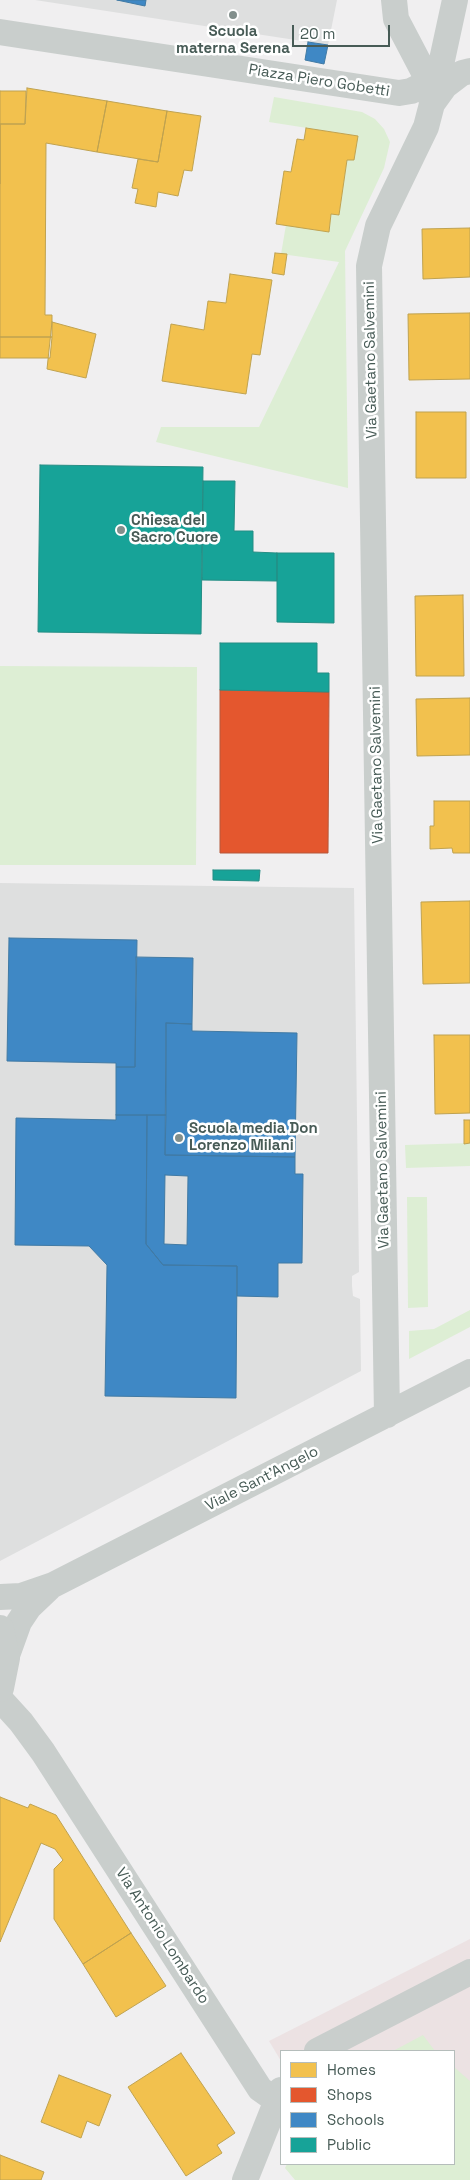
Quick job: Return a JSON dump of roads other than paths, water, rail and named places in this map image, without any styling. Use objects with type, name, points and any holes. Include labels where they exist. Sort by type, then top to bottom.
[{"type":"street","points":[[394,0],[396,19],[429,104]]},
{"type":"street","points":[[400,93],[417,97],[427,111],[442,60],[455,0]]},
{"type":"street","name":"Piazza Piero Gobetti","points":[[0,32],[400,93],[411,91],[429,104]]},
{"type":"street","points":[[447,37],[452,56],[470,66]]},
{"type":"street","points":[[429,104],[445,86],[462,73],[470,71]]},
{"type":"street","name":"Via Gaetano Salvemini","points":[[387,1415],[369,266],[378,226],[429,104]]},
{"type":"street","name":"Viale Sant'Angelo","points":[[0,1597],[21,1596],[53,1585],[470,1372]]},
{"type":"street","name":"Viale Sant'Angelo","points":[[6,1658],[19,1622],[29,1607],[53,1585]]},
{"type":"street","points":[[0,1630],[6,1658],[0,1688]]},
{"type":"street","name":"Via Antonio Lombardo","points":[[0,1699],[21,1722],[43,1752],[260,2089],[279,2096],[245,2180]]},
{"type":"street","points":[[319,2050],[470,1972]]},
{"type":"place","name":"Scuola materna Serena","points":[[233,15]]},
{"type":"place","name":"Chiesa del Sacro Cuore","points":[[121,530]]},
{"type":"place","name":"Scuola media Don Lorenzo Milani","points":[[179,1138]]}]
